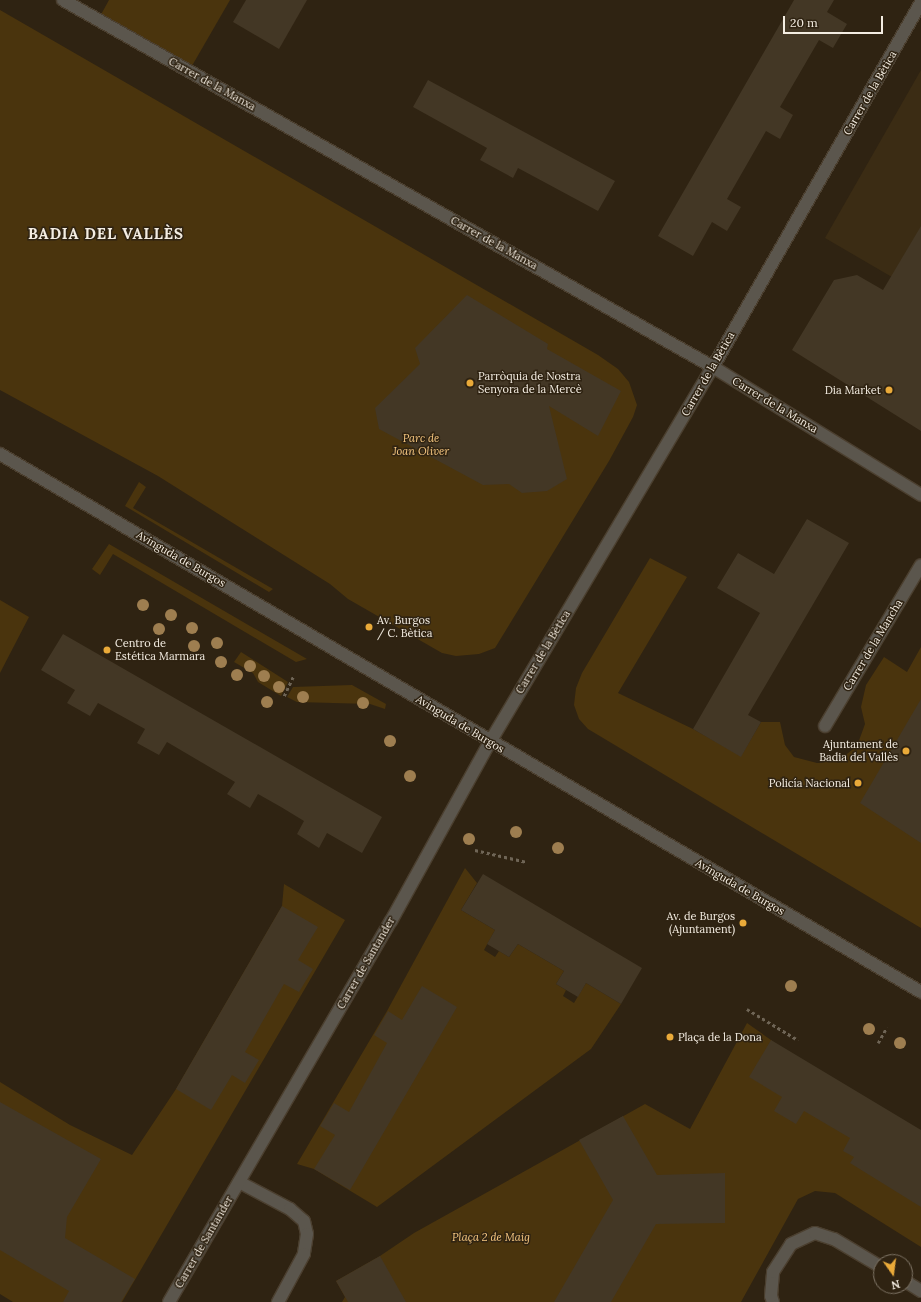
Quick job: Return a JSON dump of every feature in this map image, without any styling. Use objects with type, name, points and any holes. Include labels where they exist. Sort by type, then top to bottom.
[{"type":"street","name":"Carrer de la Manxa","points":[[63,0],[713,367],[921,495]]},
{"type":"street","name":"Carrer de la Bètica","points":[[490,742],[713,367],[921,2]]},
{"type":"street","name":"Avinguda de Burgos","points":[[0,454],[349,657],[490,742],[921,992]]},
{"type":"street","name":"Carrer de la Mancha","points":[[825,726],[921,565]]},
{"type":"street","name":"Carrer de Santander","points":[[169,1302],[391,921],[490,742]]},
{"type":"street","points":[[239,1182],[290,1209],[304,1221],[307,1234],[304,1254],[278,1302]]},
{"type":"street","points":[[773,1302],[771,1296],[773,1272],[791,1244],[815,1233],[834,1239],[873,1262]]},
{"type":"path","points":[[284,696],[294,675]]},
{"type":"path","points":[[475,850],[527,862]]},
{"type":"path","points":[[747,1009],[798,1040]]},
{"type":"path","points":[[878,1043],[887,1027]]},
{"type":"shaded area","points":[[921,70],[921,294],[825,238]]},
{"type":"green space","points":[[109,0],[230,0],[189,71],[98,20]]},
{"type":"green space","name":"Parc de Joan Oliver","points":[[0,10],[598,355],[618,369],[629,382],[637,405],[633,417],[609,461],[495,648],[479,654],[456,656],[442,653],[348,599],[330,584],[158,476],[0,390]]},
{"type":"green space","points":[[139,482],[146,487],[133,508],[273,589],[269,592],[125,506]]},
{"type":"green space","points":[[109,544],[307,659],[296,662],[113,554],[100,575],[92,569]]},
{"type":"green space","points":[[650,558],[687,577],[618,693],[693,729],[741,756],[761,722],[780,722],[785,745],[794,757],[817,763],[838,761],[857,746],[865,724],[861,707],[866,685],[884,657],[907,672],[921,647],[921,928],[588,729],[579,719],[574,705],[576,688],[582,673]]},
{"type":"green space","points":[[0,600],[29,617],[0,673]]},
{"type":"green space","points":[[241,652],[288,682],[281,696],[258,682],[253,673],[234,662]]},
{"type":"green space","points":[[352,685],[386,704],[385,709],[370,704],[297,702],[287,697],[293,687]]},
{"type":"green space","points":[[465,868],[477,883],[461,910],[495,930],[484,950],[495,957],[499,951],[509,957],[518,944],[564,971],[556,984],[566,990],[563,996],[574,1003],[586,983],[621,1004],[591,1049],[377,1207],[314,1169],[297,1164],[387,1011]]},
{"type":"green space","points":[[284,884],[345,920],[122,1302],[13,1302],[0,1294],[0,1082],[70,1125],[132,1155],[176,1089],[282,906]]},
{"type":"green space","name":"Plaça 2 de Maig","points":[[747,1023],[771,1040],[921,1163],[921,1247],[835,1193],[815,1191],[798,1199],[741,1302],[342,1302],[345,1297],[336,1281],[380,1256],[414,1233],[645,1104],[690,1129]]},
{"type":"building","points":[[246,0],[307,0],[279,49],[233,22]]},
{"type":"building","points":[[794,0],[834,0],[827,12],[847,24],[833,48],[819,40],[780,107],[793,115],[780,139],[766,131],[727,199],[741,207],[727,231],[712,222],[693,256],[658,236]]},
{"type":"building","points":[[428,80],[615,181],[598,211],[518,168],[513,178],[480,160],[487,148],[413,107]]},
{"type":"building","name":"Dia Market","points":[[921,226],[921,431],[792,350],[834,280],[857,275],[883,290]]},
{"type":"building","name":"Parròquia de Nostra Senyora de la Mercè","points":[[467,295],[548,344],[547,349],[621,391],[598,436],[549,406],[567,479],[547,491],[522,493],[509,484],[483,485],[379,429],[375,408],[420,364],[415,348]]},
{"type":"building","points":[[807,519],[849,543],[748,715],[761,722],[741,757],[693,729],[760,613],[717,588],[738,553],[774,574]]},
{"type":"building","points":[[63,634],[382,817],[362,853],[327,833],[319,848],[297,834],[304,821],[281,807],[258,794],[250,808],[227,794],[235,782],[167,742],[159,755],[137,743],[145,729],[98,703],[90,716],[67,703],[75,690],[41,670]]},
{"type":"building","name":"Ajuntament de Badia del Vallès","points":[[921,699],[921,843],[860,803]]},
{"type":"building","points":[[483,874],[642,968],[621,1004],[586,983],[578,997],[556,984],[564,971],[518,944],[509,957],[487,944],[495,930],[461,910]]},
{"type":"building","points":[[282,906],[318,927],[298,960],[313,969],[299,992],[284,984],[245,1052],[259,1060],[245,1083],[232,1075],[211,1110],[176,1089]]},
{"type":"building","points":[[422,986],[457,1007],[350,1190],[314,1169],[335,1135],[320,1126],[334,1103],[349,1112],[387,1043],[374,1035],[388,1011],[402,1020]]},
{"type":"building","points":[[771,1040],[921,1130],[921,1207],[850,1163],[854,1157],[843,1151],[850,1138],[804,1111],[796,1124],[774,1111],[782,1097],[749,1077]]},
{"type":"building","points":[[0,1102],[101,1159],[67,1217],[65,1238],[135,1279],[121,1302],[63,1302],[69,1291],[0,1250]]},
{"type":"building","points":[[623,1116],[657,1175],[725,1173],[725,1223],[656,1224],[611,1302],[554,1302],[613,1200],[579,1140]]},
{"type":"building","points":[[380,1256],[406,1302],[348,1302],[336,1281]]},
{"type":"place","name":"Parròquia de Nostra Senyora de la Mercè","points":[[470,383]]},
{"type":"place","name":"Dia Market","points":[[889,390]]},
{"type":"place","name":"Av. Burgos / C. Bètica","points":[[369,627]]},
{"type":"place","name":"Centro de Estética Marmara","points":[[107,650]]},
{"type":"place","name":"Ajuntament de Badia del Vallès","points":[[906,751]]},
{"type":"place","name":"Policía Nacional","points":[[858,783]]},
{"type":"place","name":"Av. de Burgos (Ajuntament)","points":[[743,923]]},
{"type":"place","name":"Plaça de la Dona","points":[[670,1037]]},
{"type":"district","name":"BADIA DEL VALLÈS","points":[[106,234]]}]
